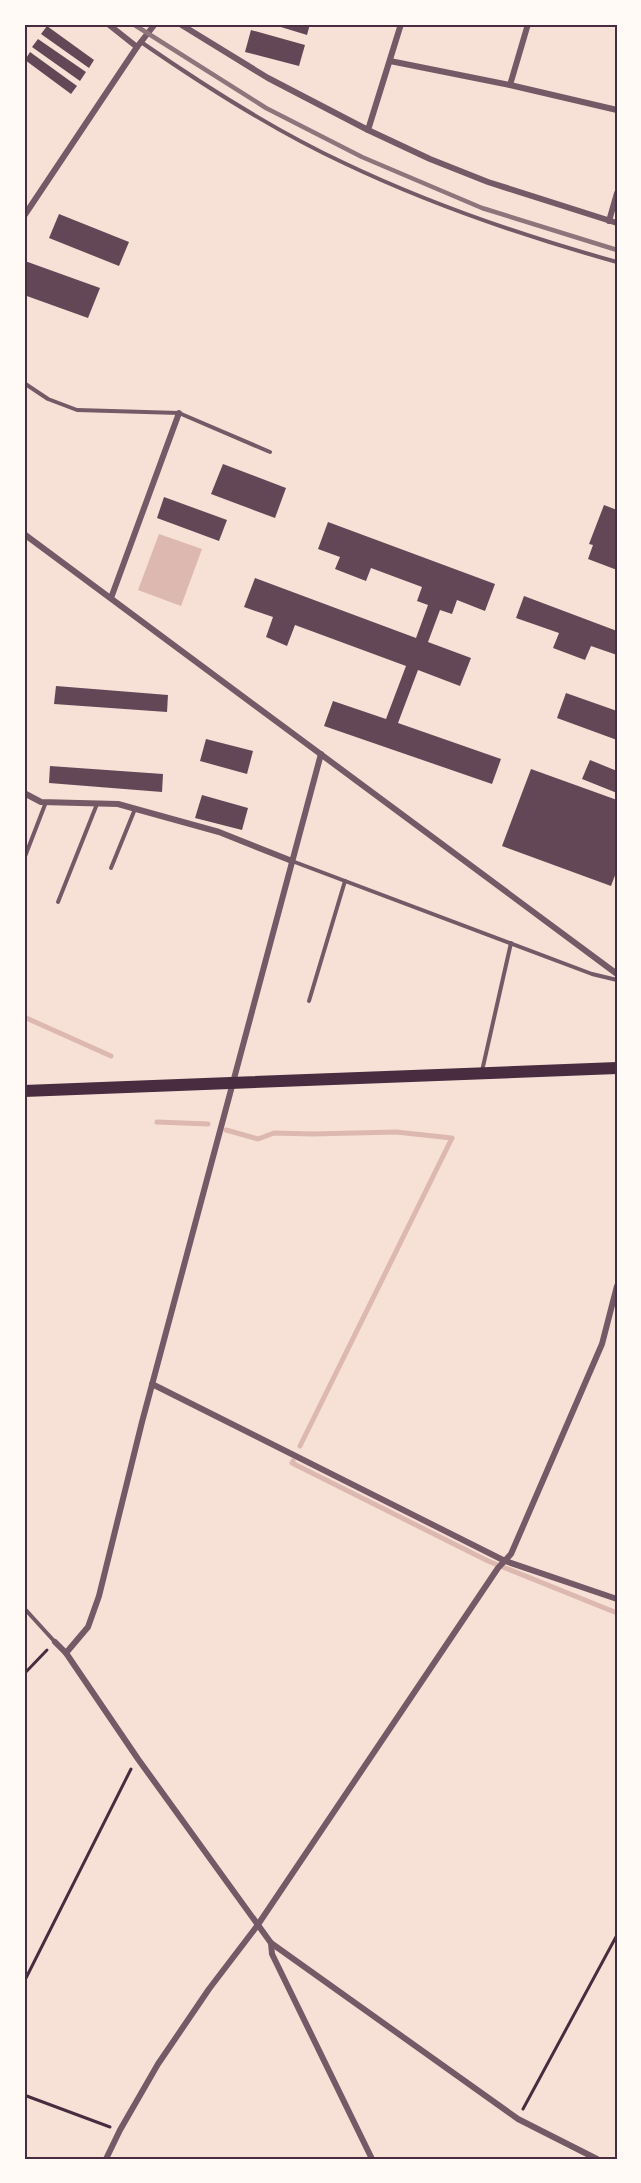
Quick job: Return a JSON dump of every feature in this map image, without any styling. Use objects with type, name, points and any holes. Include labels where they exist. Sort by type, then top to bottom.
[{"type":"main road","points":[[24,1091],[617,1068]]},
{"type":"street","points":[[108,24],[139,45]]},
{"type":"street","points":[[24,216],[155,24]]},
{"type":"street","points":[[180,24],[268,78],[430,159],[488,182],[617,223]]},
{"type":"street","points":[[368,130],[401,24]]},
{"type":"street","points":[[510,85],[528,24]]},
{"type":"street","points":[[390,61],[510,85],[617,110]]},
{"type":"street","points":[[609,221],[617,193]]},
{"type":"street","points":[[111,598],[179,413]]},
{"type":"street","points":[[24,534],[617,974]]},
{"type":"street","points":[[66,1653],[88,1627],[99,1596],[152,1384],[321,754]]},
{"type":"street","points":[[24,793],[41,802],[118,804],[135,808],[219,832],[292,861]]},
{"type":"street","points":[[108,2158],[120,2130],[158,2064],[202,1999],[257,1926],[485,1588],[511,1554],[602,1344],[617,1286]]},
{"type":"street","points":[[152,1384],[506,1561],[617,1599]]},
{"type":"street","points":[[55,1642],[66,1653],[138,1759],[257,1926],[272,1943],[518,2119],[597,2159]]},
{"type":"street","points":[[272,1943],[272,1954],[372,2159]]},
{"type":"lane","points":[[139,45],[249,112],[342,162],[420,197],[483,221],[558,246],[617,262]]},
{"type":"lane","points":[[24,383],[48,399],[77,410],[179,413],[270,452]]},
{"type":"lane","points":[[24,859],[46,802]]},
{"type":"lane","points":[[58,902],[97,803]]},
{"type":"lane","points":[[111,868],[135,808]]},
{"type":"lane","points":[[292,861],[592,974],[617,980]]},
{"type":"lane","points":[[309,1001],[345,881]]},
{"type":"lane","points":[[482,1073],[511,943]]},
{"type":"lane","points":[[24,1608],[55,1642]]},
{"type":"path","points":[[24,1674],[55,1642]]},
{"type":"path","points":[[24,1982],[138,1759]]},
{"type":"path","points":[[518,2119],[617,1935]]},
{"type":"path","points":[[24,2096],[120,2130]]},
{"type":"shaded area","points":[[159,534],[202,549],[181,606],[138,590]]},
{"type":"building","points":[[271,24],[310,24],[307,35]]},
{"type":"building","points":[[47,26],[94,60],[89,68],[41,34]]},
{"type":"building","points":[[251,30],[305,45],[299,66],[245,52]]},
{"type":"building","points":[[38,39],[86,72],[80,81],[32,47]]},
{"type":"building","points":[[30,52],[77,86],[71,94],[25,60]]},
{"type":"building","points":[[59,214],[129,242],[119,266],[49,238]]},
{"type":"building","points":[[25,261],[100,288],[88,318],[24,295]]},
{"type":"building","points":[[223,464],[286,488],[275,518],[211,494]]},
{"type":"building","points":[[164,497],[227,520],[219,541],[157,518]]},
{"type":"building","points":[[604,505],[617,510],[617,570],[588,559],[593,545],[589,544]]},
{"type":"building","points":[[328,522],[495,584],[485,611],[457,600],[452,614],[440,610],[428,642],[471,658],[460,686],[418,670],[398,723],[501,759],[492,784],[324,726],[333,701],[386,719],[406,666],[295,625],[287,646],[266,637],[273,617],[244,607],[255,578],[416,638],[428,605],[417,601],[422,587],[371,568],[366,581],[335,569],[340,557],[318,549]]},
{"type":"building","points":[[524,596],[617,631],[617,655],[591,646],[585,660],[553,648],[559,633],[516,618]]},
{"type":"building","points":[[56,686],[168,695],[167,712],[54,704]]},
{"type":"building","points":[[566,693],[617,711],[617,740],[557,718]]},
{"type":"building","points":[[206,739],[253,751],[247,774],[200,761]]},
{"type":"building","points":[[590,760],[617,771],[617,793],[582,779]]},
{"type":"building","points":[[50,766],[163,774],[162,792],[49,783]]},
{"type":"building","points":[[531,769],[617,800],[617,870],[611,886],[502,846]]},
{"type":"building","points":[[202,795],[248,808],[242,830],[195,818]]},
{"type":"waterway","points":[[24,1017],[111,1056]]},
{"type":"waterway","points":[[157,1122],[208,1124]]},
{"type":"waterway","points":[[226,1130],[258,1139],[274,1133],[396,1132],[452,1138],[300,1446]]},
{"type":"waterway","points":[[293,1461],[292,1463],[488,1561],[617,1613]]},
{"type":"railway","points":[[133,24],[266,108],[362,157],[482,208],[617,250]]}]
